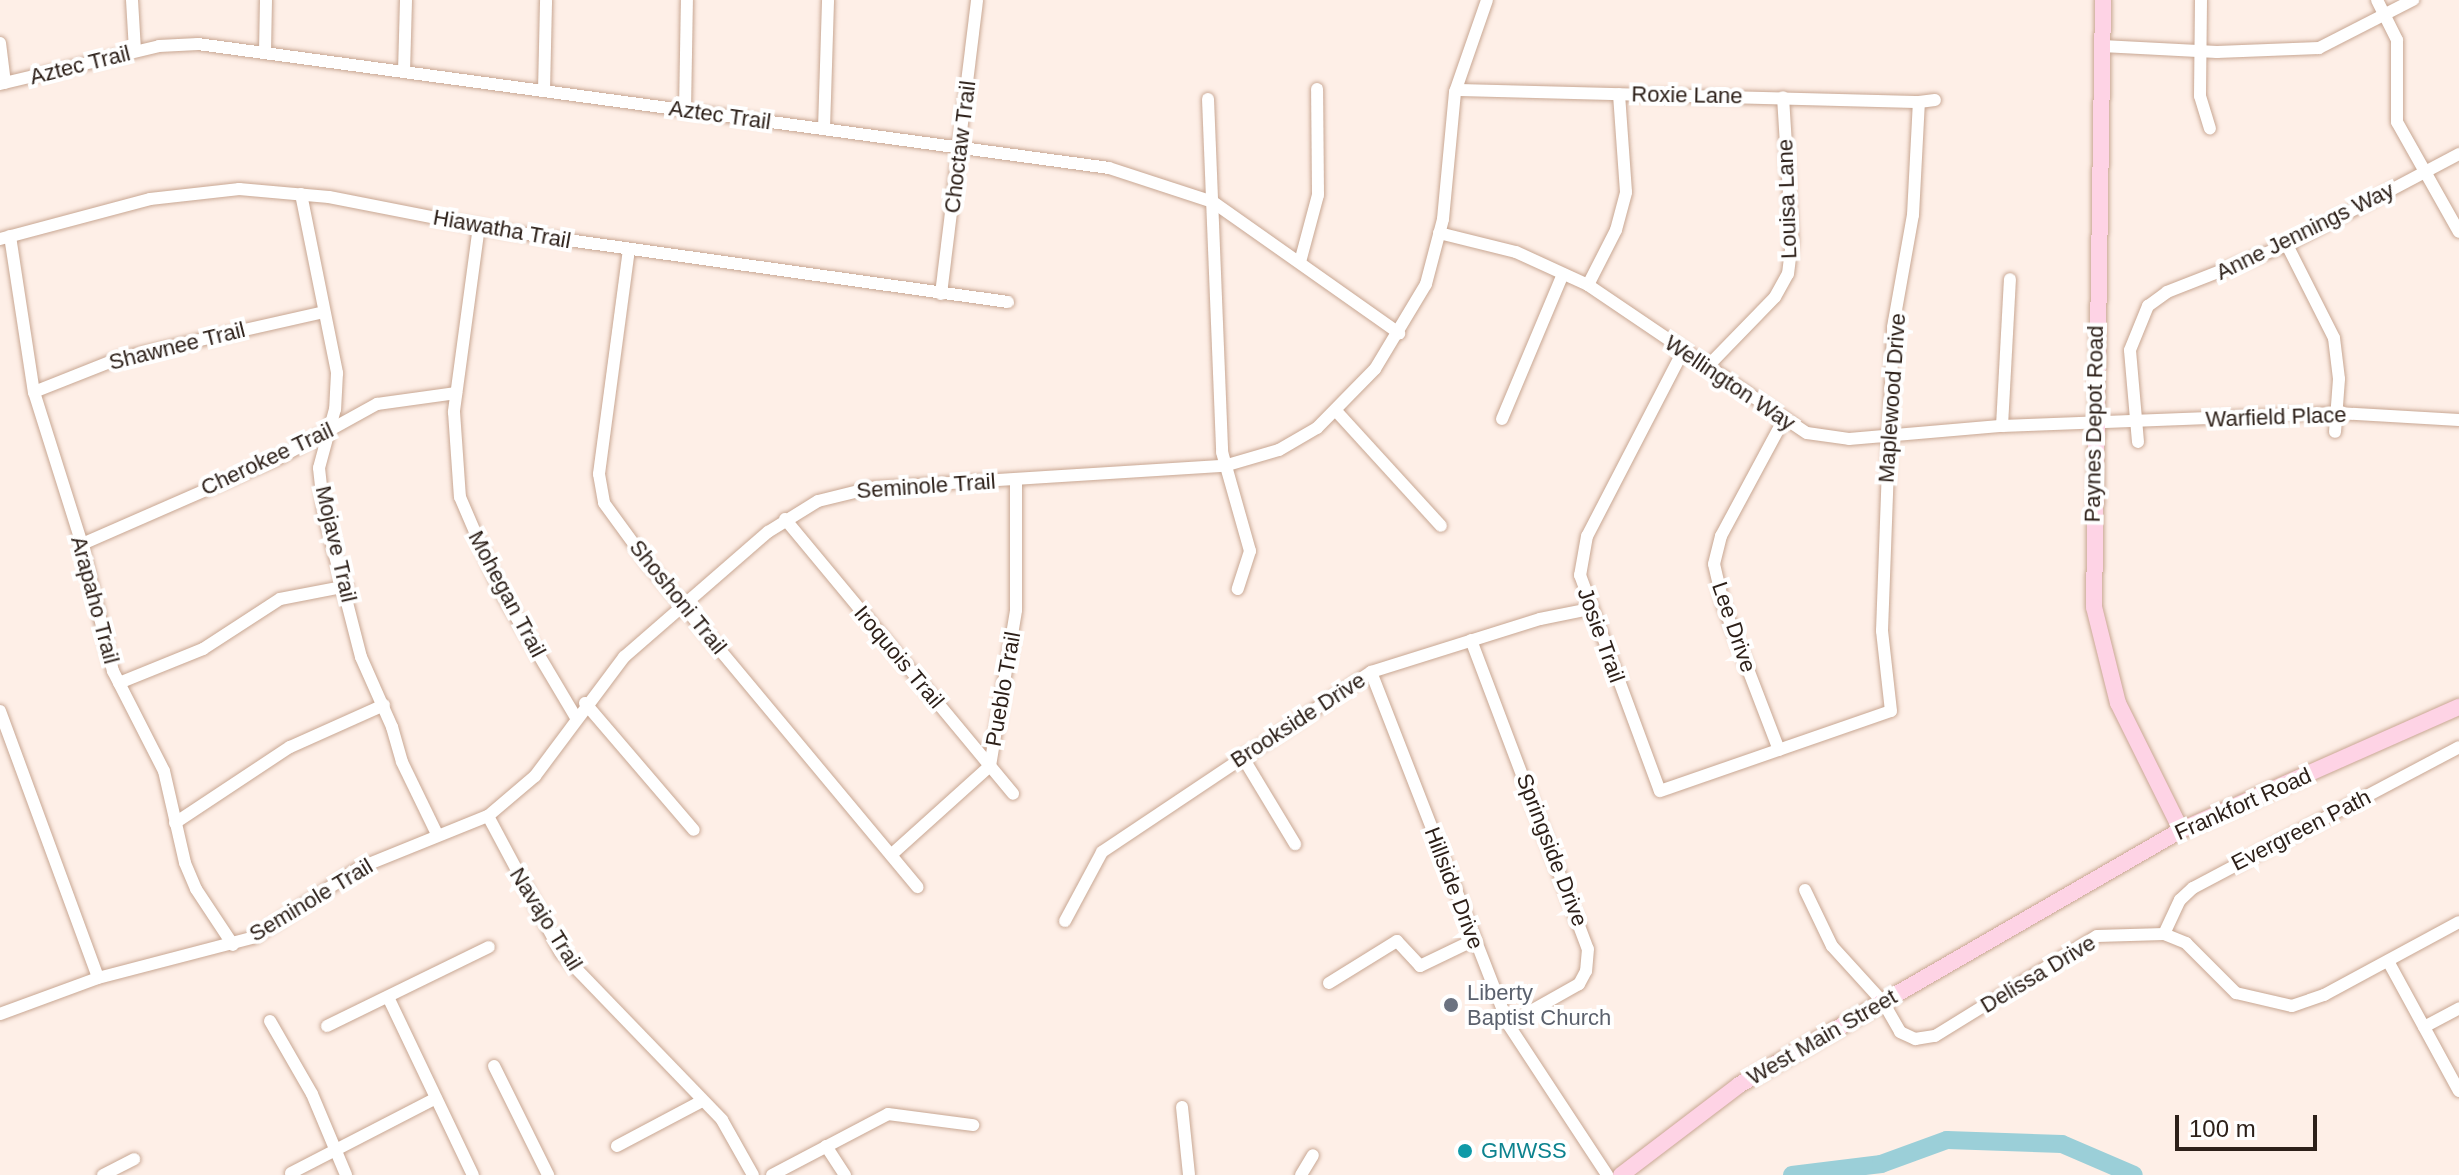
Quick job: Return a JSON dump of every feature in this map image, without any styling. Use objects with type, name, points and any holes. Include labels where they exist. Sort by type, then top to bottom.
[{"type":"main road","name":"Paynes Depot Road","points":[[2103,0],[2093,424],[2096,625],[2118,703],[2181,830]]},
{"type":"main road","name":"Frankfort Road","points":[[2034,913],[2181,830],[2459,707]]},
{"type":"main road","name":"West Main Street","points":[[1621,1175],[1712,1102],[2034,913]]},
{"type":"street","points":[[132,0],[135,51]]},
{"type":"street","points":[[265,52],[266,0]]},
{"type":"street","points":[[404,72],[406,0]]},
{"type":"street","points":[[544,91],[546,0]]},
{"type":"street","points":[[685,111],[687,0]]},
{"type":"street","points":[[824,129],[828,0]]},
{"type":"street","name":"Choctaw Trail","points":[[941,294],[977,0]]},
{"type":"street","name":"Seminole Trail","points":[[0,1014],[98,978],[233,945],[285,921],[359,868],[488,816],[535,776],[575,716],[624,657],[785,519],[841,493],[1224,466],[1279,450],[1337,412],[1399,333],[1426,284],[1439,233],[1456,90],[1487,0]]},
{"type":"street","points":[[2201,0],[2200,96],[2210,128]]},
{"type":"street","points":[[2377,0],[2397,40],[2397,122],[2459,232]]},
{"type":"street","points":[[2102,46],[2201,51],[2319,48],[2413,0]]},
{"type":"street","points":[[0,43],[2,83]]},
{"type":"street","name":"Aztec Trail","points":[[2,83],[135,51],[180,44],[265,52],[1109,168],[1181,196],[1213,202],[1399,333]]},
{"type":"street","points":[[1300,262],[1318,195],[1317,89]]},
{"type":"street","name":"Roxie Lane","points":[[1456,90],[1919,102]]},
{"type":"street","points":[[1588,285],[1616,230],[1626,192],[1619,94]]},
{"type":"street","name":"Louisa Lane","points":[[1708,366],[1775,297],[1788,274],[1792,240],[1783,97]]},
{"type":"street","points":[[1208,99],[1224,466],[1249,542],[1238,589]]},
{"type":"street","points":[[1919,102],[1935,100]]},
{"type":"street","name":"Maplewood Drive","points":[[1779,750],[1891,711],[1894,701],[1882,631],[1887,435],[1893,327],[1913,215],[1919,102]]},
{"type":"street","name":"Anne Jennings Way","points":[[2138,442],[2130,350],[2148,306],[2167,292],[2287,245],[2459,154]]},
{"type":"street","name":"Hiawatha Trail","points":[[5,237],[188,192],[301,194],[629,249],[1008,302]]},
{"type":"street","name":"Mojave Trail","points":[[301,194],[337,373],[329,431],[319,468],[320,492],[347,586],[361,657],[384,705],[402,762],[437,834]]},
{"type":"street","name":"Mohegan Trail","points":[[479,226],[456,393],[455,463],[474,538],[575,716]]},
{"type":"street","name":"Wellington Way","points":[[1439,233],[1516,252],[1588,285],[1682,353],[1708,366],[1783,421],[1807,433],[1835,437],[2002,426],[2093,424]]},
{"type":"street","name":"Arapaho Trail","points":[[5,237],[34,392],[82,544],[119,683],[164,771],[175,823],[196,889],[233,945]]},
{"type":"street","points":[[2287,245],[2334,338],[2338,413],[2335,432]]},
{"type":"street","name":"Shoshoni Trail","points":[[629,249],[600,489],[604,503],[683,605],[917,887]]},
{"type":"street","points":[[1502,419],[1563,274]]},
{"type":"street","points":[[2002,426],[2010,279]]},
{"type":"street","name":"Shawnee Trail","points":[[34,392],[120,358],[324,312]]},
{"type":"street","name":"Josie Trail","points":[[1682,353],[1587,536],[1580,575],[1589,609],[1660,791],[1779,750]]},
{"type":"street","name":"Cherokee Trail","points":[[82,544],[151,509],[238,477],[390,400],[456,393]]},
{"type":"street","points":[[1337,412],[1441,526]]},
{"type":"street","name":"Warfield Place","points":[[2093,424],[2338,413],[2459,420]]},
{"type":"street","name":"Lee Drive","points":[[1779,750],[1724,607],[1714,564],[1721,536],[1783,421]]},
{"type":"street","name":"Pueblo Trail","points":[[891,855],[990,766],[1016,610],[1016,479]]},
{"type":"street","name":"Iroquois Trail","points":[[785,519],[1013,794]]},
{"type":"street","points":[[119,683],[203,649],[280,599],[347,586]]},
{"type":"street","name":"Brookside Drive","points":[[1065,921],[1102,852],[1371,672],[1471,640],[1589,609]]},
{"type":"street","name":"Springside Drive","points":[[1471,640],[1588,949],[1586,971],[1579,984],[1508,1024]]},
{"type":"street","name":"Hillside Drive","points":[[1371,672],[1508,1024],[1607,1175]]},
{"type":"street","points":[[585,703],[694,830]]},
{"type":"street","points":[[175,823],[290,747],[384,705]]},
{"type":"street","points":[[0,711],[3,728],[98,978]]},
{"type":"street","name":"Evergreen Path","points":[[2164,934],[2180,900],[2203,882],[2459,747]]},
{"type":"street","points":[[1242,756],[1295,844]]},
{"type":"street","name":"Navajo Trail","points":[[488,816],[561,953],[650,1049],[722,1120],[753,1175]]},
{"type":"street","points":[[1805,890],[1832,946],[1883,1002]]},
{"type":"street","points":[[2164,934],[2186,943],[2236,993],[2276,1004],[2308,1002],[2459,922]]},
{"type":"street","name":"Delissa Drive","points":[[1883,1002],[1900,1032],[1915,1039],[1935,1036],[2097,936],[2164,934]]},
{"type":"street","points":[[1329,983],[1397,941],[1420,966],[1474,940]]},
{"type":"street","points":[[327,1026],[489,947]]},
{"type":"street","points":[[2388,961],[2424,1027],[2454,1071],[2459,1091]]},
{"type":"street","points":[[388,997],[473,1175]]},
{"type":"street","points":[[2424,1027],[2459,1008]]},
{"type":"street","points":[[270,1021],[312,1094],[346,1175]]},
{"type":"street","points":[[494,1066],[548,1175]]},
{"type":"street","points":[[291,1173],[436,1098]]},
{"type":"street","points":[[617,1146],[702,1101]]},
{"type":"street","points":[[1182,1107],[1189,1175]]},
{"type":"street","points":[[772,1175],[888,1114],[973,1125]]},
{"type":"street","points":[[826,1146],[845,1175]]},
{"type":"street","points":[[1301,1175],[1313,1155]]},
{"type":"street","points":[[103,1175],[134,1159]]},
{"type":"waterway","points":[[1792,1175],[1881,1164],[1947,1140],[2062,1144],[2134,1175]]},
{"type":"place","name":"Liberty Baptist Church","points":[[1451,1005]]},
{"type":"place","name":"GMWSS","points":[[1465,1151]]}]
